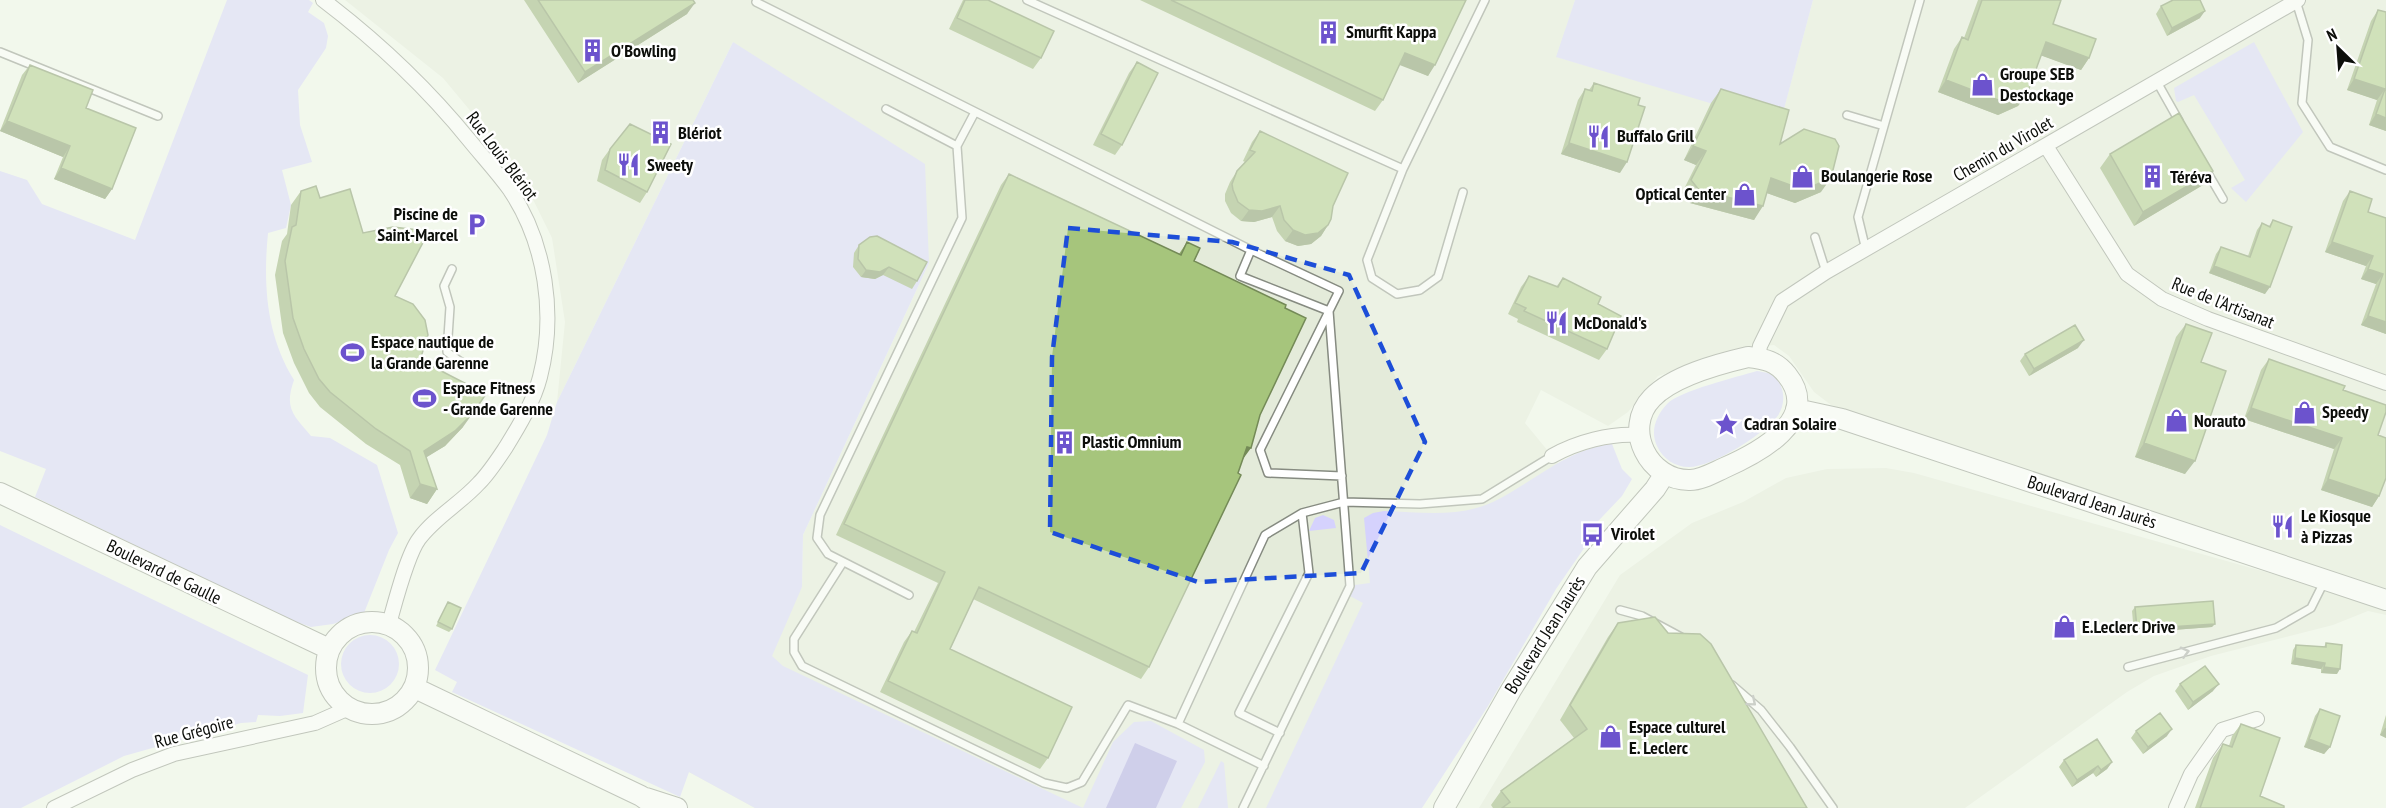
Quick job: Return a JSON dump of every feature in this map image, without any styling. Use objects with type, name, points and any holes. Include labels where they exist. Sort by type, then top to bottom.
[{"type":"main road","points":[[1748,357],[1770,360],[1780,367],[1792,381],[1796,408],[1793,419],[1779,437],[1733,464],[1696,480],[1675,479],[1664,474],[1646,455],[1639,435],[1644,411],[1650,400],[1663,388],[1727,362],[1748,357]]},
{"type":"main road","name":"Boulevard Jean Jaurès","points":[[1796,408],[1842,419],[2386,600]]},
{"type":"main road","name":"Boulevard Jean Jaurès","points":[[1444,808],[1511,690],[1587,567],[1655,489],[1664,474]]},
{"type":"main road","name":"Boulevard de Gaulle","points":[[0,493],[329,649]]},
{"type":"main road","points":[[378,621],[389,624],[399,629],[410,641],[417,655],[419,671],[415,688],[400,706],[387,712],[368,714],[349,708],[332,692],[326,678],[329,649],[337,637],[363,622],[378,621]]},
{"type":"main road","points":[[415,688],[641,796],[677,808]]},
{"type":"main road","points":[[641,796],[658,808]]},
{"type":"street","name":"Rue Louis Blériot","points":[[323,0],[364,31],[444,109],[510,190],[530,226],[548,301],[549,324],[540,378],[526,411],[506,447],[479,483],[418,539],[402,579],[389,624]]},
{"type":"street","name":"Chemin du Virolet","points":[[1758,358],[1760,346],[1782,301],[1826,272],[2297,1]]},
{"type":"street","name":"Rue de l'Artisanat","points":[[2046,146],[2127,274],[2162,299],[2208,319],[2386,383]]},
{"type":"street","points":[[1552,456],[1570,446],[1617,435],[1639,435]]},
{"type":"street","name":"Rue Grégoire","points":[[54,808],[132,770],[174,754],[315,723],[349,708]]},
{"type":"street","points":[[2176,808],[2191,774],[2222,730],[2257,719]]},
{"type":"lane","points":[[1027,0],[1403,169]]},
{"type":"lane","points":[[1463,192],[1438,277],[1420,290],[1397,294],[1372,278],[1367,260],[1403,169],[1485,0]]},
{"type":"lane","points":[[1866,250],[1858,217],[1920,0]]},
{"type":"lane","points":[[2297,1],[2308,40],[2302,103],[2330,147],[2386,170]]},
{"type":"lane","points":[[756,2],[1251,250],[1338,291],[1260,450],[1268,473],[1342,476]]},
{"type":"lane","points":[[0,52],[158,116]]},
{"type":"lane","points":[[2157,82],[2184,131]]},
{"type":"lane","points":[[886,109],[957,146]]},
{"type":"lane","points":[[909,596],[828,554],[817,538],[820,515],[962,219],[957,146],[975,112]]},
{"type":"lane","points":[[1847,115],[1884,126]]},
{"type":"lane","points":[[2201,160],[2223,199]]},
{"type":"lane","points":[[1815,237],[1826,272]]},
{"type":"lane","points":[[1251,250],[1240,276],[1329,311]]},
{"type":"lane","points":[[452,270],[444,286],[450,307],[447,352],[464,364]]},
{"type":"lane","points":[[1244,808],[1350,586],[1329,311]]},
{"type":"lane","points":[[1178,724],[1265,535],[1302,513],[1344,502],[1420,504],[1482,499],[1552,456]]},
{"type":"lane","points":[[1280,733],[1239,713],[1309,573],[1302,513]]},
{"type":"lane","points":[[843,562],[794,639],[794,652],[802,666],[1044,783],[1067,788],[1082,782],[1128,705],[1178,724],[1264,766]]},
{"type":"lane","points":[[2128,667],[2276,628],[2311,608],[2325,579]]},
{"type":"lane","points":[[1620,610],[1642,616],[1691,643]]},
{"type":"lane","points":[[1727,680],[1761,710],[1833,808]]},
{"type":"highlighted area","points":[[1068,228],[1232,242],[1349,275],[1425,442],[1361,573],[1198,582],[1050,532],[1052,357]]},
{"type":"shaded area","points":[[227,0],[309,0],[313,3],[308,12],[324,23],[328,36],[326,48],[298,90],[300,125],[312,162],[282,170],[291,205],[286,228],[268,233],[266,271],[269,309],[277,345],[294,380],[290,398],[292,411],[311,436],[330,438],[377,465],[398,533],[364,613],[333,624],[311,627],[291,620],[35,497],[46,469],[0,451],[0,171],[27,180],[42,204],[135,240]]},
{"type":"shaded area","points":[[345,0],[1575,0],[1557,57],[1780,123],[1813,0],[2386,0],[2386,615],[2368,611],[2333,625],[2211,656],[2154,676],[2127,692],[1965,808],[1479,808],[1620,575],[1692,523],[1743,502],[1786,478],[1827,469],[1886,468],[1914,473],[2287,578],[2289,559],[1831,405],[1814,392],[1789,356],[1774,345],[1746,348],[1658,376],[1628,412],[1608,426],[1541,390],[1525,423],[1576,485],[1409,808],[755,808],[689,772],[802,587],[803,535],[929,263],[733,42],[557,402],[565,322],[552,238],[517,167],[443,78]]},
{"type":"shaded area","points":[[1575,0],[1813,0],[1780,124],[1556,57]]},
{"type":"shaded area","points":[[733,42],[925,164],[929,263],[803,535],[802,587],[772,656],[783,666],[1083,808],[755,808],[689,772],[680,797],[452,692],[457,682],[435,670],[547,435],[557,402]]},
{"type":"shaded area","points":[[2254,42],[2303,132],[2246,202],[2231,188],[2245,180],[2194,95],[2178,102],[2174,88]]},
{"type":"shaded area","points":[[1757,371],[1770,374],[1782,388],[1783,401],[1780,413],[1769,425],[1736,449],[1699,466],[1679,466],[1663,455],[1657,446],[1654,429],[1657,419],[1667,404],[1695,389]]},
{"type":"shaded area","points":[[1612,444],[1622,469],[1632,479],[1622,496],[1584,536],[1589,541],[1556,589],[1488,706],[1422,808],[1266,808],[1363,603],[1350,596],[1355,585],[1370,583],[1364,518],[1384,511],[1439,513],[1480,507],[1508,494],[1580,452]]},
{"type":"shaded area","points":[[1323,515],[1334,520],[1336,528],[1309,531],[1315,518]]},
{"type":"shaded area","points":[[0,525],[308,675],[303,713],[280,716],[258,715],[256,722],[241,723],[124,756],[21,808],[0,808]]},
{"type":"shaded area","points":[[364,635],[376,635],[391,643],[399,658],[399,670],[391,685],[376,693],[364,693],[349,685],[341,670],[341,658],[349,643]]},
{"type":"shaded area","points":[[1151,721],[1204,750],[1205,762],[1181,808],[1083,808],[1113,742],[1134,722]]},
{"type":"shaded area","points":[[1135,743],[1177,761],[1156,808],[1106,808]]},
{"type":"shaded area","points":[[1221,761],[1224,763],[1228,808],[1198,808]]},
{"type":"building","name":"O'Bowling","points":[[538,0],[693,0],[695,3],[585,72]]},
{"type":"building","points":[[965,0],[988,0],[1054,31],[1041,58],[957,18]]},
{"type":"building","name":"Smurfit Kappa","points":[[1171,0],[1466,0],[1435,65],[1405,53],[1383,100]]},
{"type":"building","points":[[1982,0],[2061,0],[2053,24],[2096,39],[2089,58],[2046,42],[2027,94],[2006,103],[1946,80],[1962,37],[1968,40]]},
{"type":"building","points":[[2173,0],[2200,0],[2205,11],[2172,28],[2161,6]]},
{"type":"building","points":[[2378,10],[2386,12],[2386,118],[2376,114],[2385,89],[2354,79]]},
{"type":"building","points":[[1137,62],[1158,73],[1122,145],[1101,134]]},
{"type":"building","points":[[30,65],[93,90],[86,108],[136,128],[112,189],[61,168],[70,146],[7,121]]},
{"type":"building","name":"Buffalo Grill","points":[[1594,83],[1640,98],[1638,105],[1645,107],[1627,162],[1569,143],[1585,89],[1592,91]]},
{"type":"building","points":[[1721,89],[1789,110],[1780,144],[1804,129],[1835,139],[1839,146],[1831,178],[1804,190],[1771,178],[1763,206],[1699,190],[1691,180],[1706,151],[1693,146]]},
{"type":"building","name":"Téréva","points":[[2179,113],[2213,171],[2143,212],[2110,154]]},
{"type":"building","name":"Sweety","points":[[630,124],[671,144],[647,192],[605,170],[610,149]]},
{"type":"building","points":[[1260,131],[1348,173],[1333,206],[1328,225],[1318,233],[1305,235],[1293,230],[1284,220],[1280,206],[1262,211],[1249,210],[1238,202],[1232,184],[1237,171],[1255,152],[1250,150]]},
{"type":"building","name":"Plastic Omnium","points":[[1009,174],[1181,255],[1187,242],[1200,248],[1194,261],[1286,305],[1285,308],[1306,318],[1260,415],[1251,448],[1247,447],[1238,473],[1241,475],[1149,667],[979,587],[950,649],[1072,707],[1048,758],[888,681],[912,631],[917,633],[945,572],[844,524]]},
{"type":"building","name":"Espace nautique de la Grande Garenne","points":[[316,186],[320,198],[350,189],[363,233],[393,227],[429,231],[395,296],[413,304],[425,320],[428,335],[420,360],[486,394],[473,413],[455,431],[424,451],[437,489],[420,484],[410,451],[376,429],[330,392],[319,379],[304,349],[293,318],[285,261],[292,227],[296,225],[301,191]]},
{"type":"building","points":[[2350,191],[2372,199],[2368,212],[2386,218],[2386,322],[2368,316],[2383,274],[2368,269],[2373,256],[2332,242]]},
{"type":"building","points":[[2273,220],[2292,227],[2270,287],[2214,266],[2221,247],[2250,257],[2262,223],[2270,227]]},
{"type":"building","points":[[877,236],[927,262],[917,281],[889,267],[880,272],[866,270],[858,259],[859,245],[870,237]]},
{"type":"building","name":"McDonald's","points":[[1529,276],[1558,287],[1563,278],[1601,297],[1598,304],[1621,316],[1607,349],[1524,311],[1526,308],[1515,303]]},
{"type":"building","name":"Norauto","points":[[2186,324],[2212,333],[2201,362],[2226,371],[2195,461],[2144,443]]},
{"type":"building","points":[[2075,325],[2084,340],[2034,369],[2025,354]]},
{"type":"building","points":[[2269,359],[2345,386],[2343,390],[2386,405],[2386,412],[2378,435],[2386,438],[2386,478],[2379,496],[2328,479],[2342,438],[2251,408]]},
{"type":"building","points":[[2213,601],[2215,624],[2137,629],[2135,607]]},
{"type":"building","points":[[448,602],[461,608],[452,629],[438,622]]},
{"type":"building","points":[[1655,617],[1668,633],[1700,634],[1711,644],[1807,808],[1502,808],[1510,802],[1501,791],[1587,729],[1570,705],[1618,623]]},
{"type":"building","points":[[2326,643],[2342,645],[2340,669],[2324,667],[2325,663],[2295,658],[2296,645],[2326,647]]},
{"type":"building","points":[[2205,666],[2219,684],[2193,702],[2180,684]]},
{"type":"building","points":[[2320,709],[2340,716],[2330,747],[2309,739]]},
{"type":"building","points":[[2160,713],[2172,729],[2148,747],[2136,731]]},
{"type":"building","points":[[2241,724],[2280,738],[2260,796],[2284,808],[2200,808],[2222,746],[2223,744],[2232,747]]},
{"type":"building","points":[[2097,739],[2112,762],[2101,770],[2098,766],[2077,780],[2064,760]]},
{"type":"place","name":"Smurfit Kappa","points":[[1328,32]]},
{"type":"place","name":"O'Bowling","points":[[593,51]]},
{"type":"place","name":"Groupe SEB Destockage","points":[[1982,84]]},
{"type":"place","name":"Blériot","points":[[660,133]]},
{"type":"place","name":"Buffalo Grill","points":[[1599,136]]},
{"type":"place","name":"Sweety","points":[[629,165]]},
{"type":"place","name":"Boulangerie Rose","points":[[1803,176]]},
{"type":"place","name":"Téréva","points":[[2152,177]]},
{"type":"place","name":"Optical Center","points":[[1744,194]]},
{"type":"place","name":"Piscine de Saint-Marcel","points":[[476,224]]},
{"type":"place","name":"McDonald's","points":[[1556,323]]},
{"type":"place","name":"Espace nautique de la Grande Garenne","points":[[353,352]]},
{"type":"place","name":"Espace Fitness - Grande Garenne","points":[[425,398]]},
{"type":"place","name":"Speedy","points":[[2304,412]]},
{"type":"place","name":"Norauto","points":[[2176,421]]},
{"type":"place","name":"Cadran Solaire","points":[[1726,424]]},
{"type":"place","name":"Plastic Omnium","points":[[1064,442]]},
{"type":"place","name":"Le Kiosque à Pizzas","points":[[2283,526]]},
{"type":"place","name":"Virolet","points":[[1593,534]]},
{"type":"place","name":"E.Leclerc Drive","points":[[2064,627]]},
{"type":"place","name":"Espace culturel E. Leclerc","points":[[1611,737]]}]
